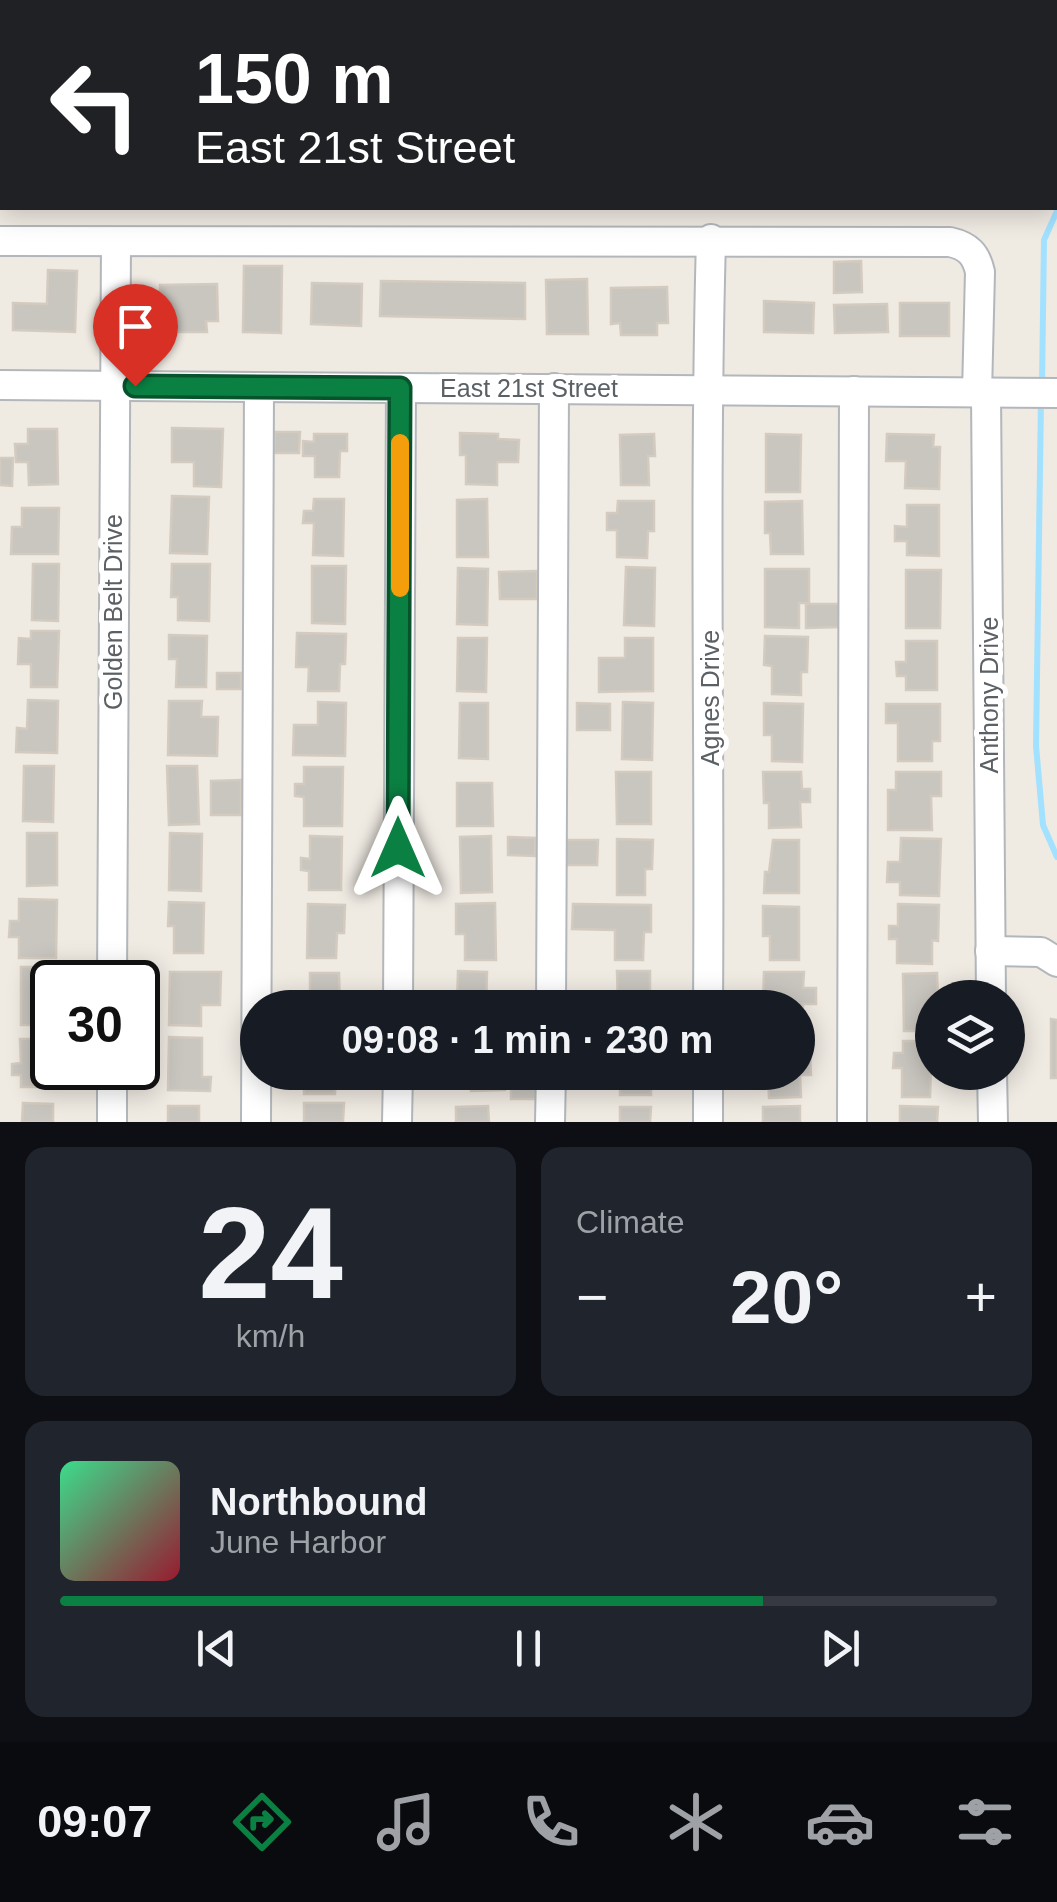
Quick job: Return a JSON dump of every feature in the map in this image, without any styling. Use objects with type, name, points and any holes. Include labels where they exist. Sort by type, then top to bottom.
[{"type":"street","points":[[0,241],[711,239]]},
{"type":"street","name":"Agnes Drive","points":[[708,990],[711,239]]},
{"type":"street","name":"Anthony Drive","points":[[711,239],[939,240],[967,248],[978,262],[991,980]]},
{"type":"street","name":"Golden Belt Drive","points":[[112,960],[116,242]]},
{"type":"street","name":"East 21st Street","points":[[0,385],[1057,393]]},
{"type":"street","points":[[256,1122],[259,387]]},
{"type":"street","points":[[398,990],[400,388]]},
{"type":"street","points":[[551,990],[554,388]]},
{"type":"street","points":[[852,1122],[854,391]]},
{"type":"street","points":[[990,951],[1041,952],[1057,962]]},
{"type":"street","points":[[112,1090],[112,1122]]},
{"type":"street","points":[[398,1090],[398,1122]]},
{"type":"street","points":[[550,1122],[551,1090]]},
{"type":"street","points":[[708,1090],[708,1122]]},
{"type":"street","points":[[992,1090],[993,1122]]},
{"type":"building","points":[[861,261],[862,292],[834,293],[834,262]]},
{"type":"building","points":[[244,266],[282,266],[281,333],[243,332]]},
{"type":"building","points":[[48,270],[77,271],[75,332],[13,330],[13,303],[47,304]]},
{"type":"building","points":[[587,279],[588,334],[547,334],[546,280]]},
{"type":"building","points":[[381,281],[525,283],[525,319],[380,316]]},
{"type":"building","points":[[312,283],[362,284],[361,326],[311,324]]},
{"type":"building","points":[[217,284],[218,321],[206,321],[207,332],[170,332],[170,320],[160,321],[160,285]]},
{"type":"building","points":[[667,287],[668,323],[657,323],[657,335],[621,335],[620,323],[611,324],[611,288]]},
{"type":"building","points":[[764,301],[814,303],[813,333],[764,332]]},
{"type":"building","points":[[900,303],[949,303],[949,336],[900,336]]},
{"type":"building","points":[[887,304],[888,332],[835,333],[834,305]]},
{"type":"building","points":[[172,428],[223,429],[221,487],[194,486],[194,462],[172,462]]},
{"type":"building","points":[[28,429],[57,429],[58,484],[29,485],[28,462],[16,462],[15,444],[28,444]]},
{"type":"building","points":[[275,432],[300,432],[299,453],[274,453]]},
{"type":"building","points":[[460,433],[498,434],[498,439],[519,440],[518,462],[497,462],[497,485],[466,484],[466,455],[460,455]]},
{"type":"building","points":[[314,434],[347,434],[347,451],[340,451],[339,477],[315,477],[315,456],[303,456],[303,441],[314,442]]},
{"type":"building","points":[[654,434],[655,456],[648,456],[649,485],[621,485],[620,435]]},
{"type":"building","points":[[766,434],[801,435],[800,492],[766,492]]},
{"type":"building","points":[[887,434],[934,435],[933,447],[940,447],[939,489],[905,488],[906,461],[886,461]]},
{"type":"building","points":[[0,458],[13,458],[12,486],[0,485]]},
{"type":"building","points":[[172,496],[209,497],[207,554],[170,553]]},
{"type":"building","points":[[314,499],[344,499],[343,556],[313,555],[314,523],[303,523],[304,511],[313,511]]},
{"type":"building","points":[[487,499],[488,557],[457,557],[457,500]]},
{"type":"building","points":[[618,501],[654,501],[654,531],[648,531],[647,558],[617,557],[617,530],[607,530],[607,513],[617,513]]},
{"type":"building","points":[[802,501],[803,554],[771,554],[770,533],[765,533],[765,502]]},
{"type":"building","points":[[907,505],[939,505],[939,556],[907,555],[907,541],[895,541],[895,526],[907,527]]},
{"type":"building","points":[[22,508],[59,508],[58,554],[11,554],[12,527],[22,527]]},
{"type":"building","points":[[33,564],[59,564],[58,621],[32,620]]},
{"type":"building","points":[[172,564],[210,564],[209,621],[178,620],[178,597],[171,597]]},
{"type":"building","points":[[312,566],[346,566],[345,624],[312,623]]},
{"type":"building","points":[[626,567],[655,568],[654,626],[624,625]]},
{"type":"building","points":[[458,568],[488,569],[487,625],[457,624]]},
{"type":"building","points":[[765,569],[809,569],[809,603],[799,603],[799,628],[765,627]]},
{"type":"building","points":[[906,570],[941,570],[940,628],[906,628]]},
{"type":"building","points":[[537,571],[537,599],[500,599],[499,572]]},
{"type":"building","points":[[806,604],[841,604],[841,627],[806,628]]},
{"type":"building","points":[[31,631],[59,631],[57,687],[31,687],[31,664],[18,664],[19,638],[31,639]]},
{"type":"building","points":[[297,633],[346,634],[339,691],[308,691],[309,667],[296,667]]},
{"type":"building","points":[[169,635],[207,636],[206,687],[176,687],[177,659],[169,659]]},
{"type":"building","points":[[765,636],[808,637],[807,672],[801,672],[801,695],[772,694],[772,666],[764,665]]},
{"type":"building","points":[[458,638],[487,638],[486,692],[457,691]]},
{"type":"building","points":[[625,638],[653,638],[653,691],[599,692],[599,658],[625,658]]},
{"type":"building","points":[[906,641],[937,641],[937,690],[906,690],[906,676],[897,676],[896,662],[906,662]]},
{"type":"building","points":[[217,673],[241,673],[241,689],[217,689]]},
{"type":"building","points":[[28,700],[58,701],[57,753],[16,752],[17,728],[27,729]]},
{"type":"building","points":[[169,701],[202,701],[201,717],[218,717],[217,756],[168,755]]},
{"type":"building","points":[[318,702],[346,703],[345,756],[293,755],[294,725],[318,725]]},
{"type":"building","points":[[623,702],[653,703],[652,760],[622,759]]},
{"type":"building","points":[[460,703],[488,703],[488,759],[459,758]]},
{"type":"building","points":[[577,703],[610,704],[610,730],[577,730]]},
{"type":"building","points":[[764,703],[803,704],[802,762],[772,761],[772,735],[764,735]]},
{"type":"building","points":[[886,704],[940,704],[940,741],[932,741],[932,761],[898,761],[898,723],[886,723]]},
{"type":"building","points":[[24,766],[54,766],[53,822],[23,821]]},
{"type":"building","points":[[167,766],[197,766],[199,824],[169,825]]},
{"type":"building","points":[[304,767],[343,767],[342,826],[304,826],[304,797],[295,796],[295,784],[304,784]]},
{"type":"building","points":[[616,772],[651,772],[651,824],[617,824]]},
{"type":"building","points":[[763,772],[801,772],[802,789],[810,789],[810,802],[800,802],[801,827],[769,828]]},
{"type":"building","points":[[896,772],[941,772],[941,796],[931,796],[932,830],[888,830],[888,790],[896,790]]},
{"type":"building","points":[[241,780],[241,815],[211,815],[211,781]]},
{"type":"building","points":[[457,783],[492,783],[493,826],[457,826]]},
{"type":"building","points":[[27,833],[57,833],[57,885],[27,886]]},
{"type":"building","points":[[170,833],[202,834],[201,891],[169,890]]},
{"type":"building","points":[[310,836],[342,837],[341,890],[309,890],[309,871],[301,870],[301,858],[310,859]]},
{"type":"building","points":[[491,836],[492,892],[461,893],[460,837]]},
{"type":"building","points":[[508,837],[535,838],[535,856],[508,855]]},
{"type":"building","points":[[901,838],[941,839],[939,896],[900,895],[900,882],[887,882],[888,862],[900,862]]},
{"type":"building","points":[[617,839],[653,840],[652,869],[645,869],[645,895],[617,895]]},
{"type":"building","points":[[566,840],[598,840],[597,865],[566,865]]},
{"type":"building","points":[[773,840],[799,840],[799,893],[764,893]]},
{"type":"building","points":[[19,899],[57,900],[56,958],[19,958],[19,937],[9,937],[10,921],[19,921]]},
{"type":"building","points":[[169,902],[204,903],[203,953],[174,953],[174,926],[168,926]]},
{"type":"building","points":[[495,903],[496,960],[465,960],[465,934],[456,934],[456,904]]},
{"type":"building","points":[[308,904],[345,905],[344,933],[337,933],[336,958],[307,958]]},
{"type":"building","points":[[573,904],[651,905],[651,932],[644,932],[643,960],[615,960],[615,930],[572,929]]},
{"type":"building","points":[[898,904],[939,905],[938,941],[932,940],[932,964],[897,963],[897,939],[889,939],[889,926],[898,926]]},
{"type":"building","points":[[763,906],[799,907],[799,960],[770,960],[770,936],[763,936]]},
{"type":"building","points":[[21,967],[30,967],[30,1025],[21,1025]]},
{"type":"building","points":[[458,971],[487,972],[486,990],[457,990]]},
{"type":"building","points":[[617,971],[650,971],[650,990],[618,990]]},
{"type":"building","points":[[170,972],[221,972],[220,1005],[201,1005],[201,1026],[169,1025]]},
{"type":"building","points":[[764,972],[804,972],[803,988],[816,988],[816,1004],[815,990],[763,990]]},
{"type":"building","points":[[310,973],[339,973],[339,990],[310,990]]},
{"type":"building","points":[[937,973],[937,980],[915,980],[915,1031],[904,1031],[903,974]]},
{"type":"building","points":[[1051,1019],[1057,1020],[1057,1078],[1051,1078]]},
{"type":"building","points":[[169,1037],[202,1038],[202,1077],[211,1077],[210,1091],[168,1090]]},
{"type":"building","points":[[20,1039],[30,1039],[30,1087],[21,1087],[21,1075],[12,1075],[12,1064],[21,1063]]},
{"type":"building","points":[[903,1041],[915,1041],[915,1090],[930,1090],[930,1097],[902,1097],[902,1068],[893,1068],[894,1053],[903,1053]]},
{"type":"building","points":[[304,1090],[335,1090],[335,1094],[304,1094]]},
{"type":"building","points":[[511,1090],[538,1090],[537,1099],[511,1099]]},
{"type":"building","points":[[620,1090],[651,1090],[651,1095],[620,1095]]},
{"type":"building","points":[[769,1090],[801,1090],[801,1097],[769,1098]]},
{"type":"building","points":[[23,1103],[53,1104],[53,1122],[22,1122]]},
{"type":"building","points":[[304,1103],[344,1103],[343,1122],[304,1122]]},
{"type":"building","points":[[168,1106],[199,1106],[199,1122],[168,1122]]},
{"type":"building","points":[[488,1106],[489,1122],[456,1122],[456,1107]]},
{"type":"building","points":[[800,1106],[800,1122],[763,1122],[763,1107]]},
{"type":"building","points":[[900,1106],[938,1107],[937,1122],[900,1122]]},
{"type":"building","points":[[620,1107],[651,1107],[650,1122],[620,1122]]},
{"type":"waterway","points":[[1042,386],[1044,240],[1057,211]]},
{"type":"waterway","points":[[1041,399],[1036,746],[1043,825],[1057,857]]},
{"type":"slow traffic","points":[[400,443],[400,588]]},
{"type":"route","points":[[135,386],[400,388],[398,848]]}]
